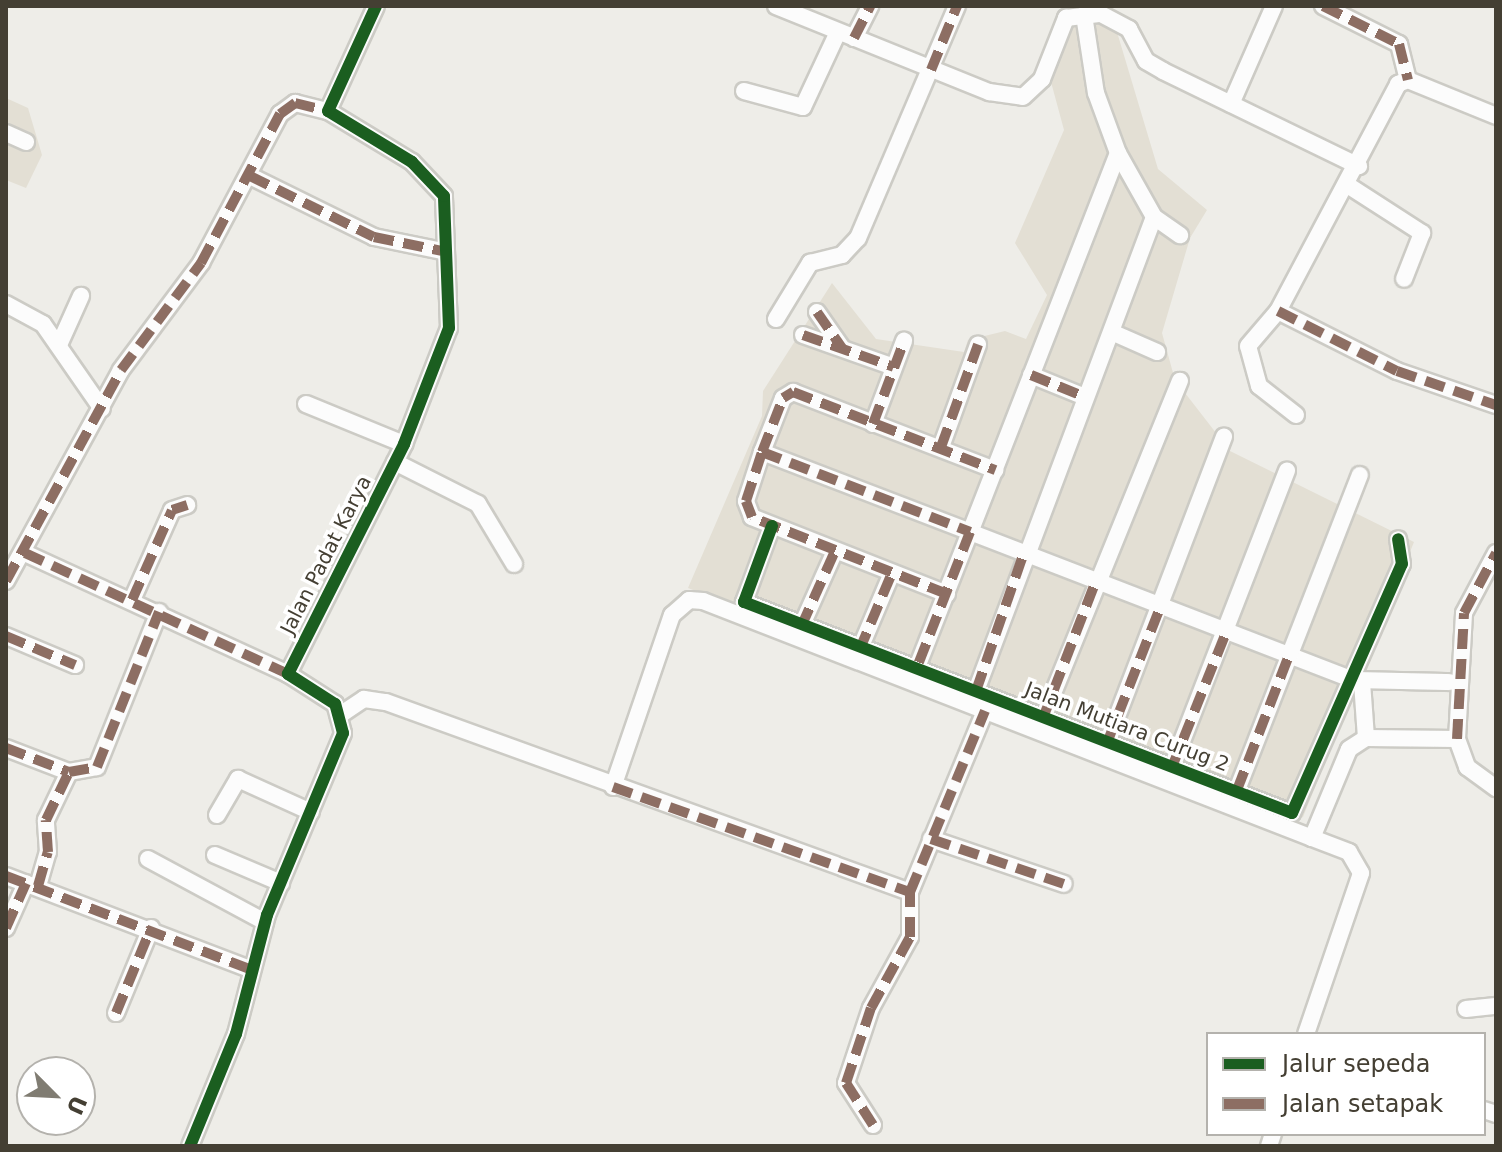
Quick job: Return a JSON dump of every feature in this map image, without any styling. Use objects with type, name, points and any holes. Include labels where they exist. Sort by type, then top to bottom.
[{"type":"street","points":[[6,581],[25,553],[102,409],[250,176],[288,106],[328,111],[376,6]]},
{"type":"street","points":[[776,6],[931,70],[1023,97],[1042,79],[1066,18],[1084,15],[1116,20],[1146,61],[1359,166]]},
{"type":"street","points":[[744,91],[803,107],[846,35],[870,6]]},
{"type":"street","points":[[776,319],[810,263],[852,247],[957,6]]},
{"type":"street","points":[[1231,104],[1274,6]]},
{"type":"street","points":[[1323,6],[1399,44],[1408,80]]},
{"type":"street","points":[[1084,15],[1096,93],[1118,153],[1154,217],[1180,235]]},
{"type":"street","points":[[1408,80],[1496,116]]},
{"type":"street","points":[[1296,415],[1259,386],[1248,346],[1278,311],[1349,186],[1391,95],[1408,80]]},
{"type":"street","name":"Jalan Padat Karya","points":[[288,674],[404,444],[449,328],[442,251],[444,196],[412,162],[328,111]]},
{"type":"street","points":[[6,133],[26,142]]},
{"type":"street","points":[[916,670],[1118,153]]},
{"type":"street","points":[[250,176],[374,237],[442,251]]},
{"type":"street","points":[[1349,186],[1422,233],[1404,279]]},
{"type":"street","points":[[976,691],[1024,552],[1085,397],[1116,334],[1154,217]]},
{"type":"street","points":[[59,345],[81,296]]},
{"type":"street","points":[[6,304],[43,324],[102,409]]},
{"type":"street","points":[[1278,311],[1397,371],[1496,405]]},
{"type":"street","points":[[817,312],[842,348]]},
{"type":"street","points":[[1116,334],[1157,352]]},
{"type":"street","points":[[803,335],[894,367]]},
{"type":"street","points":[[873,424],[904,341]]},
{"type":"street","points":[[941,447],[978,345]]},
{"type":"street","points":[[1031,375],[1085,397]]},
{"type":"street","name":"Jalan Mutiara Curug 2","points":[[1043,718],[1096,581],[1180,381]]},
{"type":"street","points":[[947,594],[772,526],[748,511],[762,452],[790,392],[995,470]]},
{"type":"street","points":[[306,404],[404,444]]},
{"type":"street","name":"Jalan Mutiara Curug 2","points":[[1107,743],[1224,437]]},
{"type":"street","points":[[762,452],[1357,681],[1449,682]]},
{"type":"street","points":[[395,462],[478,504],[514,564]]},
{"type":"street","name":"Jalan Mutiara Curug 2","points":[[1172,767],[1287,471]]},
{"type":"street","name":"Jalan Mutiara Curug 2","points":[[1237,790],[1360,475]]},
{"type":"street","points":[[132,600],[172,510],[187,505]]},
{"type":"street","name":"Jalan Mutiara Curug 2","points":[[772,526],[743,600],[859,651],[976,691],[1107,743],[1297,811],[1357,681],[1402,564],[1398,539]]},
{"type":"street","points":[[801,627],[835,551]]},
{"type":"street","points":[[25,553],[159,612],[288,674],[322,692],[340,715],[339,749],[265,922],[236,1034],[190,1146]]},
{"type":"street","points":[[1496,553],[1464,613],[1457,739],[1467,767],[1496,788]]},
{"type":"street","points":[[859,651],[892,573]]},
{"type":"street","points":[[613,787],[672,615],[689,600],[1349,852],[1361,873],[1307,1032]]},
{"type":"street","points":[[6,748],[69,772],[100,765],[159,612]]},
{"type":"street","points":[[6,636],[75,665]]},
{"type":"street","points":[[1357,681],[1366,738]]},
{"type":"street","points":[[340,715],[364,699],[386,702],[613,787],[910,892]]},
{"type":"street","points":[[873,1125],[846,1083],[871,1008],[910,937],[910,892],[985,711]]},
{"type":"street","points":[[1312,838],[1341,765],[1366,738],[1457,739]]},
{"type":"street","points":[[6,928],[48,852],[46,820],[69,772]]},
{"type":"street","points":[[217,815],[238,779],[311,812]]},
{"type":"street","points":[[931,839],[1064,884]]},
{"type":"street","points":[[215,855],[281,883]]},
{"type":"street","points":[[148,859],[265,922]]},
{"type":"street","points":[[6,876],[151,928],[252,970]]},
{"type":"street","points":[[116,1013],[151,928]]},
{"type":"street","points":[[1466,1009],[1496,1006]]},
{"type":"shaded area","points":[[1070,20],[1114,22],[1158,169],[1207,210],[1190,238],[1162,333],[1175,380],[1230,451],[1414,542],[1303,817],[1290,824],[688,588],[762,416],[763,391],[832,283],[876,339],[964,352],[968,340],[1005,331],[1026,339],[1047,295],[1015,243],[1064,130],[1051,82]]},
{"type":"shaded area","points":[[6,98],[28,108],[42,155],[26,188],[6,180]]},
{"type":"marked path","points":[[854,38],[870,6]]},
{"type":"marked path","points":[[931,70],[957,6]]},
{"type":"marked path","points":[[1323,6],[1399,44],[1408,80]]},
{"type":"marked path","points":[[6,581],[121,370],[201,263],[280,114],[295,103],[328,111]]},
{"type":"marked path","points":[[250,176],[374,237],[442,251]]},
{"type":"marked path","points":[[1278,311],[1397,371],[1496,405]]},
{"type":"marked path","points":[[817,312],[842,348]]},
{"type":"marked path","points":[[803,335],[894,367]]},
{"type":"marked path","points":[[873,424],[904,341]]},
{"type":"marked path","points":[[941,447],[978,345]]},
{"type":"marked path","points":[[1031,375],[1085,397]]},
{"type":"marked path","points":[[947,594],[752,517],[746,501],[762,452],[783,398],[793,392],[995,470]]},
{"type":"marked path","points":[[762,452],[970,532],[916,670]]},
{"type":"marked path","points":[[132,600],[172,510],[187,505]]},
{"type":"marked path","points":[[801,627],[835,551]]},
{"type":"marked path","points":[[976,691],[1024,552]]},
{"type":"marked path","points":[[25,553],[288,674]]},
{"type":"marked path","points":[[1457,739],[1464,613],[1496,553]]},
{"type":"marked path","points":[[859,651],[892,573]]},
{"type":"marked path","points":[[1043,718],[1096,581]]},
{"type":"marked path","points":[[1107,743],[1161,605]]},
{"type":"marked path","points":[[6,748],[69,772],[97,767],[159,612]]},
{"type":"marked path","points":[[1172,767],[1227,630]]},
{"type":"marked path","points":[[6,636],[75,665]]},
{"type":"marked path","points":[[1237,790],[1290,653]]},
{"type":"marked path","points":[[873,1125],[846,1083],[871,1008],[910,937],[910,892],[985,711]]},
{"type":"marked path","points":[[38,886],[48,852],[46,820],[69,772]]},
{"type":"marked path","points":[[613,787],[910,892]]},
{"type":"marked path","points":[[931,839],[1064,884]]},
{"type":"marked path","points":[[6,876],[252,970]]},
{"type":"marked path","points":[[6,928],[26,883]]},
{"type":"marked path","points":[[116,1013],[151,928]]},
{"type":"cycle path","points":[[190,1146],[236,1034],[267,915],[343,733],[335,704],[288,674],[404,444],[449,328],[444,196],[412,162],[328,111],[376,6]]},
{"type":"cycle path","points":[[772,526],[744,602],[1292,813],[1402,564],[1398,539]]}]
